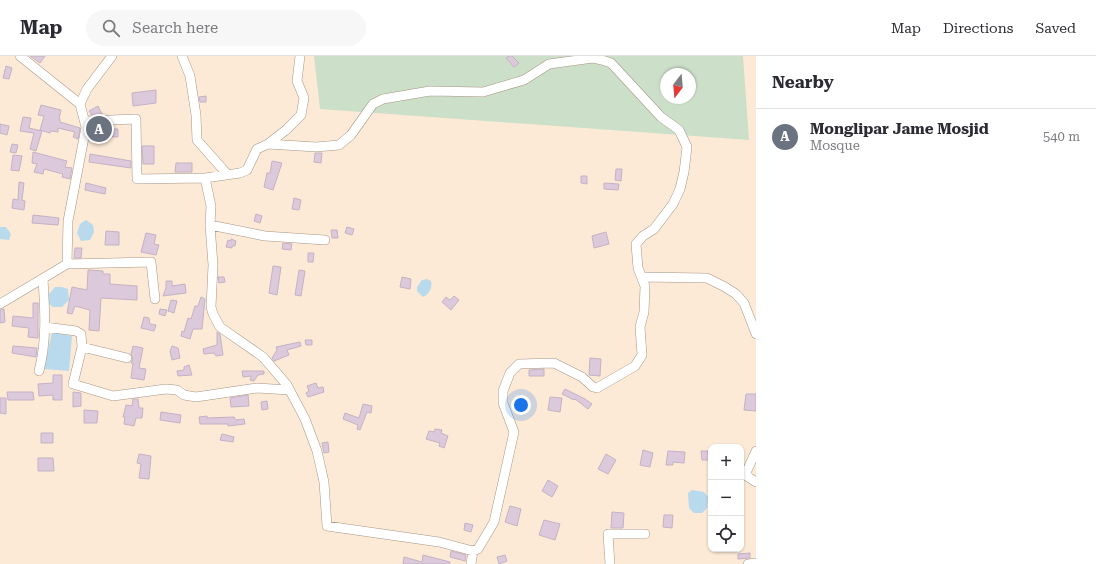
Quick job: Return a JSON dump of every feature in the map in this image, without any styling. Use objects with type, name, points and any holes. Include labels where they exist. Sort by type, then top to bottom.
[{"type":"street","points":[[20,56],[80,104],[85,121],[86,127],[68,221],[67,264]]},
{"type":"street","points":[[80,104],[87,89],[112,56]]},
{"type":"street","points":[[182,56],[190,76],[196,115],[197,140],[227,174]]},
{"type":"street","points":[[85,121],[136,119],[137,179],[205,178],[240,173],[247,170],[258,149],[268,144],[286,130],[301,115],[304,98],[297,81],[300,56]]},
{"type":"street","points":[[205,178],[211,206],[210,225],[213,265],[212,307],[216,320],[220,327],[263,357],[289,390],[305,419],[318,451],[324,482],[327,526],[439,542],[473,551],[478,549],[494,522],[514,432],[503,402],[503,391],[510,373],[519,364],[554,363],[582,377],[593,387],[597,388],[635,366],[642,355],[640,327],[644,312],[645,286],[643,277],[638,268],[636,244],[643,236],[654,229],[673,204],[680,189],[687,147],[680,130],[661,117],[608,61],[593,58],[549,64],[524,80],[483,92],[430,91],[383,99],[373,104],[351,136],[339,145],[316,147],[268,144]]},
{"type":"street","points":[[210,225],[265,236],[325,240]]},
{"type":"street","points":[[0,304],[67,264],[151,262],[155,299]]},
{"type":"street","points":[[643,277],[707,278],[719,284],[736,294],[744,303],[756,334]]},
{"type":"street","points":[[39,372],[44,352],[45,327],[43,279]]},
{"type":"street","points":[[45,327],[76,331],[80,334],[82,347],[73,384],[113,396],[166,389],[177,390],[184,395],[196,397],[257,388],[289,390]]},
{"type":"street","points":[[82,347],[127,358]]},
{"type":"street","points":[[756,451],[745,475],[756,482]]},
{"type":"street","points":[[610,564],[608,534],[645,534]]},
{"type":"street","points":[[471,564],[473,551]]},
{"type":"street","points":[[748,564],[756,564]]},
{"type":"green space","points":[[314,56],[743,56],[749,140],[320,109]]},
{"type":"water","points":[[86,220],[93,225],[94,232],[90,240],[81,241],[77,233],[80,224]]},
{"type":"water","points":[[0,227],[6,227],[11,234],[9,240],[0,239]]},
{"type":"water","points":[[427,279],[431,281],[431,288],[429,293],[423,297],[417,291],[417,287],[422,280]]},
{"type":"water","points":[[55,287],[68,289],[69,300],[62,307],[53,307],[49,304],[48,295]]},
{"type":"water","points":[[52,332],[72,336],[69,371],[44,369]]},
{"type":"water","points":[[692,490],[704,492],[708,497],[707,508],[702,513],[694,513],[689,508],[688,493]]},
{"type":"building","points":[[30,56],[45,56],[40,63]]},
{"type":"building","points":[[512,56],[519,63],[514,67],[506,58]]},
{"type":"building","points":[[6,66],[12,68],[9,79],[3,78]]},
{"type":"building","points":[[156,90],[156,103],[133,106],[132,93]]},
{"type":"building","points":[[206,96],[206,102],[200,102],[199,97]]},
{"type":"building","points":[[41,105],[61,110],[59,119],[60,122],[80,128],[78,139],[73,137],[75,132],[58,128],[58,132],[51,131],[50,133],[40,130],[44,116],[38,115]]},
{"type":"building","points":[[98,106],[102,114],[92,115],[89,111]]},
{"type":"building","points":[[23,117],[31,118],[29,128],[42,131],[36,151],[30,149],[34,133],[20,131]]},
{"type":"building","points":[[0,124],[9,126],[7,135],[0,133]]},
{"type":"building","points":[[104,126],[104,129],[118,129],[118,137],[92,135],[93,127]]},
{"type":"building","points":[[12,144],[18,145],[16,153],[10,152]]},
{"type":"building","points":[[142,146],[154,146],[154,164],[143,164]]},
{"type":"building","points":[[33,152],[67,161],[65,167],[72,168],[70,179],[62,177],[63,174],[44,169],[43,174],[34,172],[37,164],[32,163]]},
{"type":"building","points":[[315,153],[322,153],[321,163],[314,162]]},
{"type":"building","points":[[90,154],[131,161],[131,168],[89,162]]},
{"type":"building","points":[[13,155],[22,156],[19,171],[11,170]]},
{"type":"building","points":[[272,161],[282,163],[273,190],[264,187],[267,173],[270,173]]},
{"type":"building","points":[[176,163],[192,163],[192,172],[175,172]]},
{"type":"building","points":[[616,169],[622,169],[621,181],[615,180]]},
{"type":"building","points":[[581,176],[587,176],[587,184],[581,183]]},
{"type":"building","points":[[19,182],[24,183],[22,200],[25,201],[24,210],[12,208],[13,199],[18,200]]},
{"type":"building","points":[[86,183],[106,188],[105,194],[85,190]]},
{"type":"building","points":[[604,183],[619,184],[618,190],[604,189]]},
{"type":"building","points":[[294,198],[301,200],[299,210],[292,209]]},
{"type":"building","points":[[256,214],[262,216],[260,223],[254,221]]},
{"type":"building","points":[[33,215],[59,218],[58,225],[32,223]]},
{"type":"building","points":[[347,227],[354,229],[352,235],[345,233]]},
{"type":"building","points":[[331,230],[337,230],[338,238],[332,238]]},
{"type":"building","points":[[106,231],[119,232],[119,245],[105,245]]},
{"type":"building","points":[[606,232],[609,244],[594,248],[592,236]]},
{"type":"building","points":[[146,233],[156,235],[154,244],[159,245],[156,255],[141,252]]},
{"type":"building","points":[[231,239],[236,241],[235,246],[232,246],[232,248],[226,247],[228,240],[231,241]]},
{"type":"building","points":[[283,243],[292,244],[291,250],[282,249]]},
{"type":"building","points":[[75,248],[82,248],[81,258],[74,258]]},
{"type":"building","points":[[308,253],[314,253],[313,262],[308,262]]},
{"type":"building","points":[[273,266],[281,267],[277,295],[269,293]]},
{"type":"building","points":[[88,270],[103,271],[103,274],[110,274],[110,284],[137,286],[137,300],[101,298],[99,331],[89,330],[90,310],[75,306],[72,314],[67,313],[72,287],[87,290]]},
{"type":"building","points":[[299,270],[305,271],[301,296],[295,295]]},
{"type":"building","points":[[218,277],[224,277],[225,282],[219,283]]},
{"type":"building","points":[[402,277],[411,279],[410,289],[400,287]]},
{"type":"building","points":[[166,281],[172,281],[172,286],[185,284],[186,293],[163,296],[166,288]]},
{"type":"building","points":[[454,296],[459,300],[451,310],[442,302],[446,297],[450,300]]},
{"type":"building","points":[[201,297],[205,299],[202,329],[193,329],[190,339],[181,336],[182,331],[184,332],[188,318],[191,319],[195,306],[198,306]]},
{"type":"building","points":[[171,300],[177,301],[174,313],[168,311]]},
{"type":"building","points":[[33,303],[38,303],[38,338],[28,337],[29,328],[12,326],[13,316],[33,318]]},
{"type":"building","points":[[4,309],[5,322],[0,323],[0,310]]},
{"type":"building","points":[[160,309],[167,310],[165,316],[159,314]]},
{"type":"building","points":[[144,317],[149,318],[150,324],[156,325],[154,331],[141,328]]},
{"type":"building","points":[[217,332],[220,334],[223,355],[216,356],[214,353],[204,354],[203,349],[217,345]]},
{"type":"building","points":[[305,340],[312,340],[312,345],[306,345]]},
{"type":"building","points":[[300,342],[301,346],[287,350],[289,355],[274,361],[272,358],[277,350],[276,347]]},
{"type":"building","points":[[13,346],[37,348],[36,357],[12,353]]},
{"type":"building","points":[[133,346],[143,348],[139,368],[146,369],[144,380],[131,378],[133,363],[131,363],[133,359],[131,354]]},
{"type":"building","points":[[172,346],[178,348],[180,358],[172,360],[170,351]]},
{"type":"building","points":[[590,358],[601,359],[600,376],[589,375]]},
{"type":"building","points":[[189,365],[192,375],[178,376],[177,371],[184,370],[184,367]]},
{"type":"building","points":[[544,369],[544,376],[529,376],[529,370]]},
{"type":"building","points":[[242,371],[264,371],[264,374],[258,375],[254,381],[250,380],[251,376],[243,377]]},
{"type":"building","points":[[53,375],[62,375],[62,400],[53,400],[53,395],[39,396],[38,384],[53,383]]},
{"type":"building","points":[[316,383],[318,388],[323,387],[324,392],[308,397],[306,393],[309,391],[307,386]]},
{"type":"building","points":[[565,389],[592,404],[588,409],[575,399],[574,400],[562,394]]},
{"type":"building","points":[[7,392],[33,392],[34,400],[8,400]]},
{"type":"building","points":[[73,392],[81,393],[81,406],[73,407]]},
{"type":"building","points":[[746,394],[756,394],[756,411],[744,410]]},
{"type":"building","points":[[248,395],[249,406],[231,407],[230,398]]},
{"type":"building","points":[[550,397],[562,398],[560,412],[548,410]]},
{"type":"building","points":[[0,398],[6,398],[6,414],[0,413]]},
{"type":"building","points":[[133,399],[138,399],[139,408],[143,408],[142,418],[136,418],[134,426],[124,424],[125,417],[123,417],[126,405],[132,406]]},
{"type":"building","points":[[267,401],[268,409],[262,410],[261,402]]},
{"type":"building","points":[[363,404],[372,406],[371,413],[367,412],[360,430],[357,429],[358,425],[343,419],[345,413],[359,418]]},
{"type":"building","points":[[84,410],[98,411],[97,423],[84,423]]},
{"type":"building","points":[[161,412],[181,415],[180,423],[160,420]]},
{"type":"building","points":[[207,416],[207,418],[234,417],[236,420],[244,419],[245,424],[228,426],[228,424],[200,424],[199,417]]},
{"type":"building","points":[[435,429],[442,430],[441,433],[448,436],[444,448],[439,446],[440,443],[426,439],[429,431],[434,432]]},
{"type":"building","points":[[41,433],[53,433],[53,443],[41,443]]},
{"type":"building","points":[[222,434],[234,437],[233,442],[220,440]]},
{"type":"building","points":[[328,442],[329,452],[324,453],[322,443]]},
{"type":"building","points":[[643,450],[653,453],[650,467],[640,465]]},
{"type":"building","points":[[668,451],[685,452],[684,463],[673,462],[673,465],[666,465]]},
{"type":"building","points":[[701,451],[708,451],[708,460],[702,460]]},
{"type":"building","points":[[139,454],[151,456],[149,479],[139,478],[141,464],[137,463]]},
{"type":"building","points":[[606,454],[616,460],[608,474],[598,469]]},
{"type":"building","points":[[38,458],[53,458],[54,471],[38,471]]},
{"type":"building","points":[[548,480],[558,486],[552,497],[542,491]]},
{"type":"building","points":[[510,506],[521,509],[517,526],[505,522]]},
{"type":"building","points":[[612,512],[624,513],[623,528],[611,528]]},
{"type":"building","points":[[664,515],[673,515],[672,528],[663,527]]},
{"type":"building","points":[[544,520],[560,524],[555,540],[539,535]]},
{"type":"building","points":[[465,523],[473,525],[471,532],[464,530]]},
{"type":"building","points":[[451,551],[466,555],[465,561],[450,557]]},
{"type":"building","points":[[750,553],[750,558],[738,559],[738,554]]},
{"type":"building","points":[[423,555],[450,562],[450,564],[403,564],[404,557],[422,562]]},
{"type":"building","points":[[505,555],[507,561],[499,564],[497,557]]},
{"type":"place","name":"Monglipar Jame Mosjid","points":[[99,129]]}]
